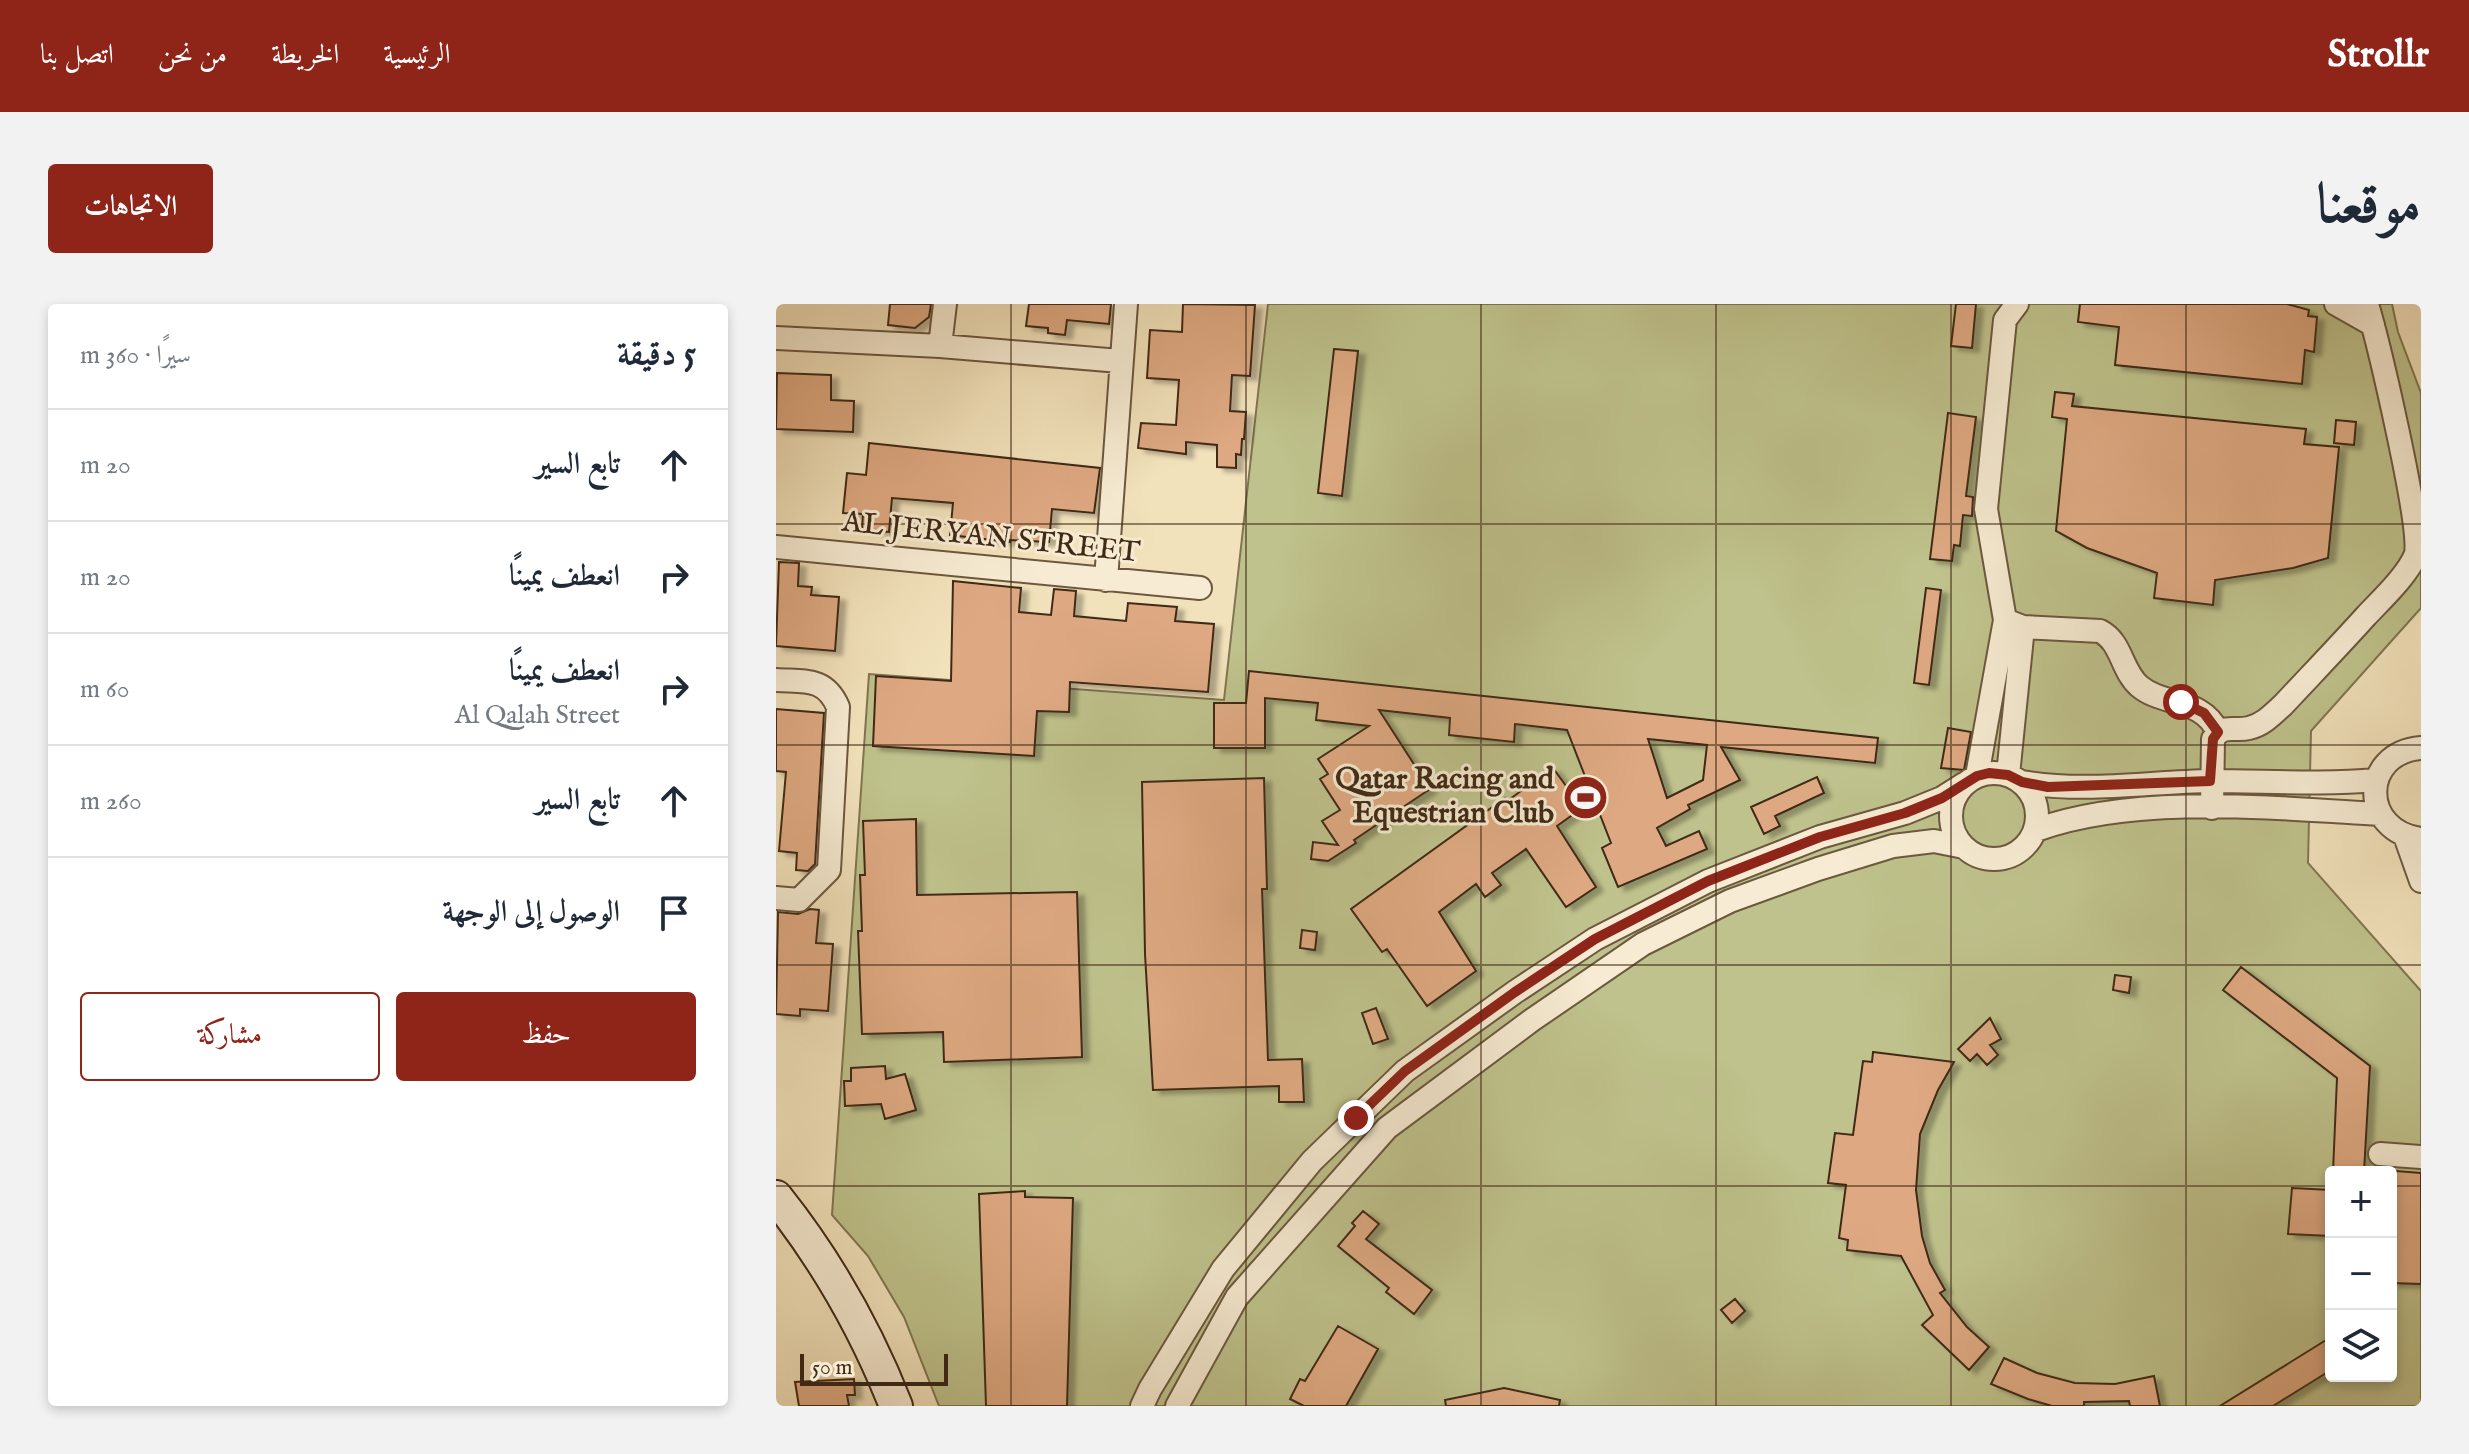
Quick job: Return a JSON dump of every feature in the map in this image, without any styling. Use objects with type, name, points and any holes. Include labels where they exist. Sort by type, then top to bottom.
[{"type":"street","points":[[940,346],[945,304]]},
{"type":"street","points":[[1106,580],[1126,304]]},
{"type":"street","points":[[1177,1406],[1237,1297],[1387,1128],[1532,1020],[1643,944],[1730,901],[1893,846],[1934,841],[1964,847],[1979,856],[1996,859],[2013,855],[2027,845],[2036,830],[2038,812],[2033,796],[2015,778],[2014,623],[1986,509],[2005,320],[2017,304]]},
{"type":"street","points":[[2212,808],[2213,739],[2218,732],[2226,728],[2249,729],[2274,713],[2390,591],[2415,556],[2417,525],[2410,482],[2370,314],[2336,304]]},
{"type":"street","points":[[776,338],[940,346],[1120,361]]},
{"type":"street","name":"AL JERYAN STREET","points":[[776,547],[1200,588]]},
{"type":"street","points":[[2014,623],[2106,634],[2117,648],[2124,668],[2139,686],[2151,694],[2187,704],[2204,713],[2218,732]]},
{"type":"street","points":[[1964,847],[1954,832],[1951,816],[1954,799],[1971,780],[2014,623]]},
{"type":"street","points":[[776,680],[816,683],[832,692],[838,707],[829,870],[799,900],[776,898]]},
{"type":"street","points":[[2417,744],[2395,755],[2383,766],[2376,780],[2374,797],[2379,814],[2390,828],[2413,838],[2421,881]]},
{"type":"street","points":[[1142,1406],[1223,1269],[1312,1161],[1405,1071],[1595,939],[1708,881],[1820,837],[1905,813],[1989,773],[2048,787],[2210,781],[2345,783],[2376,780]]},
{"type":"street","points":[[2036,830],[2065,819],[2112,811],[2212,808],[2379,814]]},
{"type":"street","points":[[1356,1118],[1376,1141]]},
{"type":"street","points":[[2380,1154],[2421,1157]]},
{"type":"street","points":[[776,1197],[804,1232],[847,1299],[896,1406]]},
{"type":"green space","name":"Qatar Racing and Equestrian Club","points":[[1268,304],[2392,304],[2398,332],[2421,393],[2421,608],[2311,731],[2308,863],[2421,991],[2421,1406],[939,1406],[904,1317],[868,1256],[832,1215],[869,674],[1224,700]]},
{"type":"building","points":[[890,304],[931,304],[929,317],[915,328],[888,325]]},
{"type":"building","points":[[1029,304],[1111,304],[1109,324],[1067,320],[1065,335],[1048,333],[1048,328],[1026,326]]},
{"type":"building","points":[[1183,304],[1255,305],[1250,376],[1232,375],[1230,411],[1246,412],[1244,439],[1241,455],[1236,454],[1236,468],[1217,467],[1217,445],[1186,442],[1186,454],[1138,448],[1141,423],[1176,425],[1179,380],[1147,378],[1150,330],[1182,332]]},
{"type":"building","points":[[1956,304],[1976,304],[1972,348],[1951,346]]},
{"type":"building","points":[[2080,304],[2287,304],[2309,310],[2308,316],[2317,317],[2314,352],[2305,350],[2302,384],[2115,365],[2119,327],[2078,322]]},
{"type":"building","points":[[1334,349],[1358,351],[1342,496],[1318,493]]},
{"type":"building","points":[[777,373],[831,375],[831,400],[854,401],[853,432],[776,429]]},
{"type":"building","points":[[2055,392],[2074,394],[2072,406],[2306,429],[2304,444],[2339,447],[2328,558],[2293,568],[2215,580],[2213,605],[2154,598],[2157,573],[2087,548],[2056,531],[2067,419],[2052,417]]},
{"type":"building","points":[[1948,413],[1976,417],[1966,496],[1973,497],[1972,516],[1963,515],[1960,546],[1954,545],[1952,561],[1930,559]]},
{"type":"building","points":[[2336,420],[2356,422],[2354,445],[2334,443]]},
{"type":"building","points":[[869,443],[1100,468],[1094,513],[1052,509],[1049,542],[1010,542],[950,535],[953,503],[892,498],[889,532],[862,529],[863,514],[843,513],[847,473],[866,475]]},
{"type":"building","points":[[779,562],[799,563],[798,586],[812,587],[811,595],[839,597],[835,651],[776,646]]},
{"type":"building","points":[[953,581],[1021,588],[1019,612],[1051,615],[1054,589],[1076,591],[1074,616],[1126,621],[1128,603],[1177,607],[1175,621],[1214,624],[1208,692],[1070,682],[1069,712],[1037,711],[1034,756],[873,746],[876,676],[951,681]]},
{"type":"building","points":[[1926,588],[1941,590],[1929,685],[1914,683]]},
{"type":"building","points":[[1249,671],[1878,738],[1875,763],[1721,747],[1740,780],[1688,805],[1690,809],[1657,828],[1666,846],[1699,831],[1707,849],[1618,887],[1602,848],[1611,843],[1567,730],[1515,724],[1514,742],[1449,735],[1450,718],[1379,710],[1430,789],[1328,861],[1311,859],[1313,842],[1338,845],[1322,821],[1340,810],[1320,779],[1328,774],[1318,759],[1369,726],[1316,720],[1318,703],[1265,698],[1265,748],[1214,748],[1214,703],[1246,703]],"holes":[[[1648,739],[1707,745],[1703,780],[1667,798]]]},
{"type":"building","points":[[776,709],[824,713],[815,864],[808,871],[796,870],[797,853],[779,851],[786,772],[776,771]]},
{"type":"building","points":[[1948,728],[1971,732],[1964,770],[1941,768]]},
{"type":"building","points":[[1553,768],[1582,808],[1557,826],[1596,887],[1566,907],[1526,849],[1492,873],[1501,885],[1485,897],[1476,884],[1439,912],[1476,971],[1427,1006],[1387,949],[1382,952],[1351,909],[1505,798],[1507,801]]},
{"type":"building","points":[[1817,777],[1824,793],[1775,816],[1780,826],[1764,834],[1751,807]]},
{"type":"building","points":[[1264,778],[1267,889],[1262,889],[1268,1060],[1302,1059],[1304,1102],[1279,1102],[1279,1086],[1153,1090],[1145,954],[1142,782]]},
{"type":"building","points":[[916,819],[917,895],[1077,892],[1082,1057],[944,1062],[943,1032],[862,1034],[858,931],[862,931],[860,875],[865,875],[863,821]]},
{"type":"building","points":[[810,909],[819,910],[816,943],[833,944],[828,1011],[800,1009],[800,1016],[776,1014],[778,912],[798,914]]},
{"type":"building","points":[[1302,930],[1317,932],[1315,950],[1300,948]]},
{"type":"building","points":[[2241,967],[2370,1066],[2364,1166],[2333,1166],[2337,1078],[2223,990]]},
{"type":"building","points":[[2115,975],[2131,977],[2129,993],[2113,990]]},
{"type":"building","points":[[1376,1008],[1388,1039],[1373,1044],[1362,1013]]},
{"type":"building","points":[[1990,1018],[2001,1039],[1990,1045],[1998,1055],[1987,1065],[1977,1054],[1970,1061],[1958,1049]]},
{"type":"building","points":[[1873,1052],[1954,1062],[1938,1090],[1920,1134],[1916,1190],[1922,1236],[1930,1263],[1945,1290],[1940,1293],[1967,1327],[1989,1347],[1969,1370],[1922,1325],[1933,1315],[1901,1256],[1847,1250],[1848,1240],[1839,1238],[1846,1185],[1828,1183],[1835,1133],[1853,1135],[1863,1061],[1872,1062]]},
{"type":"building","points":[[885,1066],[886,1079],[905,1074],[916,1110],[885,1119],[881,1104],[845,1106],[844,1081],[851,1081],[851,1068]]},
{"type":"building","points":[[2397,1171],[2421,1173],[2421,1284],[2397,1283]]},
{"type":"building","points":[[2292,1188],[2325,1190],[2325,1236],[2288,1234]]},
{"type":"building","points":[[1025,1191],[1025,1197],[1073,1198],[1067,1406],[986,1406],[979,1194]]},
{"type":"building","points":[[1363,1211],[1379,1224],[1366,1239],[1432,1290],[1414,1314],[1386,1292],[1389,1288],[1338,1246]]},
{"type":"building","points":[[1735,1299],[1745,1311],[1732,1323],[1721,1310]]},
{"type":"building","points":[[1338,1326],[1378,1349],[1346,1406],[1304,1406],[1290,1399],[1300,1379],[1305,1381]]},
{"type":"building","points":[[2325,1341],[2325,1374],[2273,1406],[2220,1406]]},
{"type":"building","points":[[2004,1358],[2037,1373],[2075,1383],[2115,1384],[2154,1376],[2160,1406],[2130,1406],[2129,1401],[2052,1406],[2028,1399],[1991,1384]]},
{"type":"building","points":[[854,1379],[855,1395],[847,1395],[849,1406],[799,1406],[795,1382]]},
{"type":"building","points":[[1504,1388],[1560,1400],[1559,1406],[1446,1406],[1445,1400]]},
{"type":"place","name":"Qatar Racing and Equestrian Club","points":[[1585,797]]},
{"type":"route","points":[[1356,1118],[1405,1071],[1515,992],[1595,939],[1708,881],[1820,837],[1905,813],[1942,798],[1977,776],[1989,773],[2008,775],[2022,782],[2048,787],[2210,781],[2213,739],[2218,732],[2204,713],[2181,702]]}]
